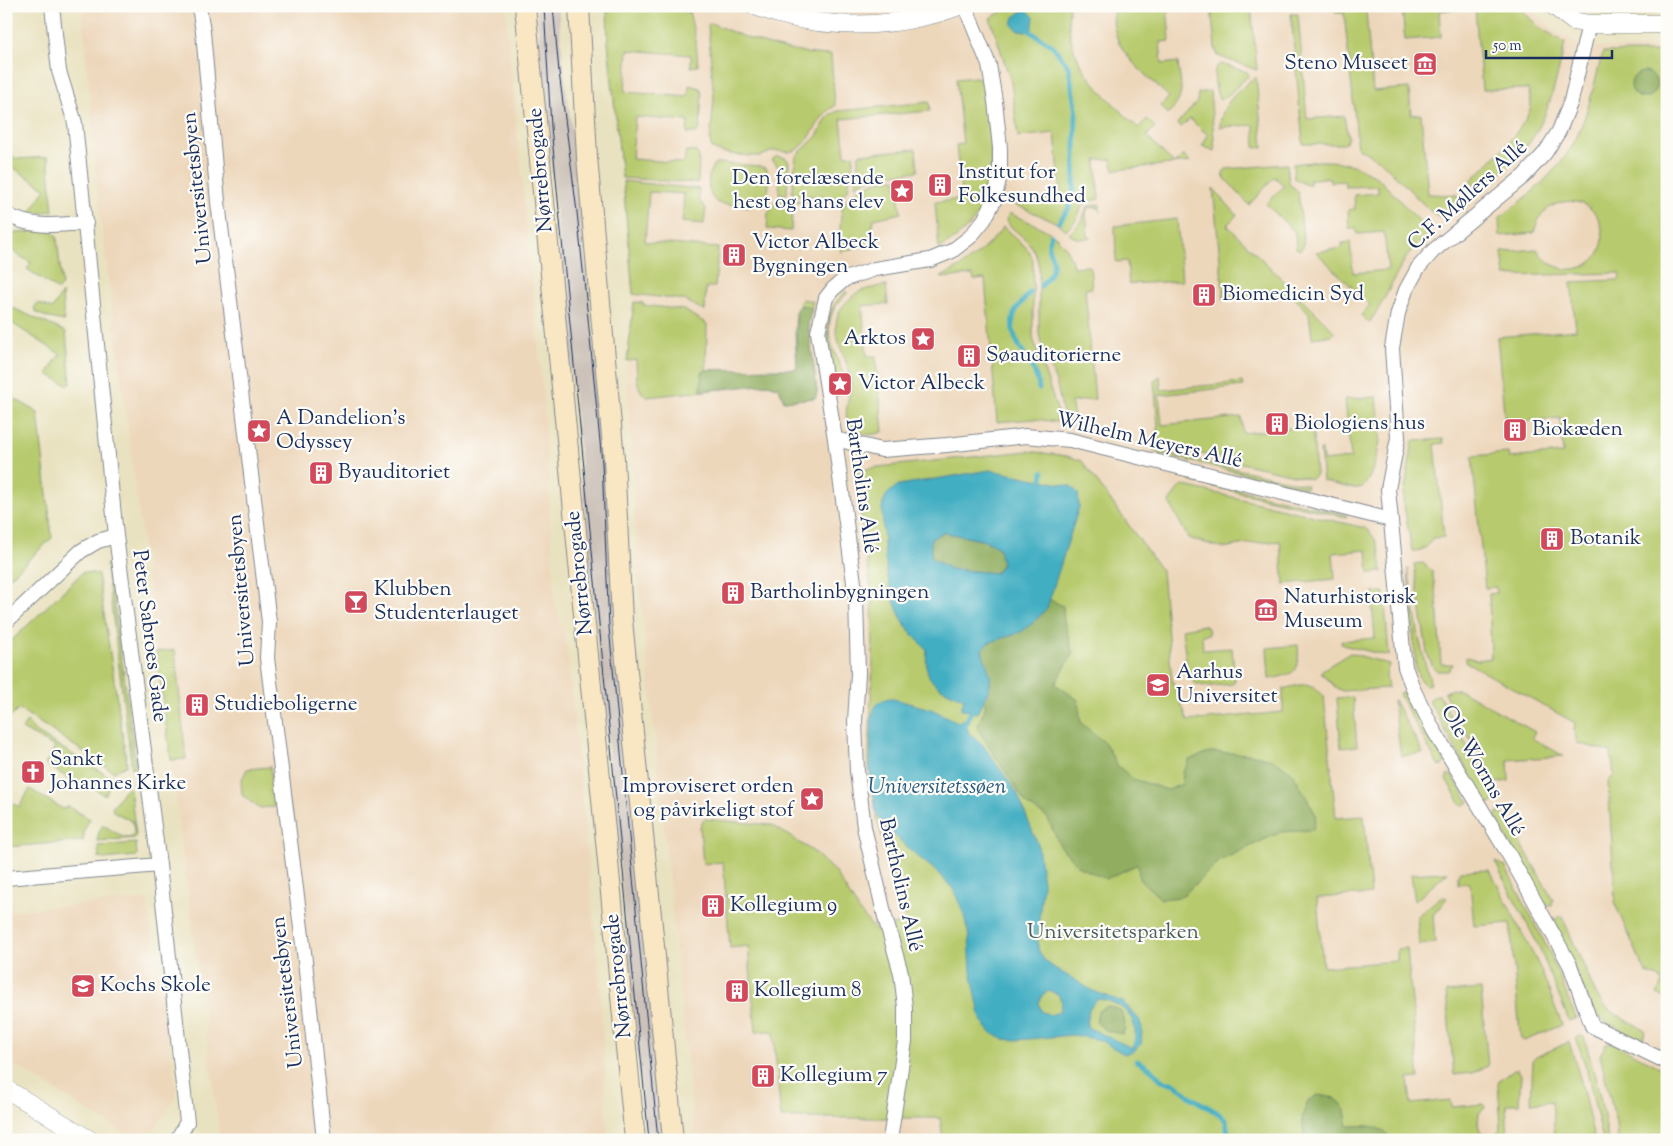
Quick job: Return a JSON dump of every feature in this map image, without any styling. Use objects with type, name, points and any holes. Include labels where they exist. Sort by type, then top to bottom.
[{"type":"main road","name":"Nørrebrogade","points":[[525,6],[635,1140]]},
{"type":"main road","name":"Nørrebrogade","points":[[579,6],[587,157],[614,460],[622,620],[673,1140]]},
{"type":"street","name":"Peter Sabroes Gade","points":[[52,6],[59,71],[75,123],[116,536],[159,865],[187,1122],[177,1140]]},
{"type":"street","name":"Universitetsbyen","points":[[199,6],[218,202],[270,622],[267,658],[304,952],[324,1140]]},
{"type":"street","points":[[755,6],[802,19],[845,24],[886,23],[926,17],[959,6]]},
{"type":"street","name":"Bartholins Allé","points":[[890,1140],[906,1041],[905,1007],[901,973],[884,918],[864,827],[855,758],[858,674],[856,598],[836,439],[818,332],[826,298],[844,279],[875,268],[930,260],[952,251],[970,237],[984,220],[994,202],[1000,175],[1000,148],[995,101],[989,65],[965,6]]},
{"type":"street","points":[[1554,6],[1573,21],[1589,24],[1667,24]]},
{"type":"street","name":"C.F. Møllers Allé","points":[[1391,520],[1388,489],[1398,438],[1392,348],[1398,313],[1406,290],[1418,268],[1433,251],[1524,176],[1545,153],[1559,131],[1571,101],[1589,24]]},
{"type":"street","points":[[6,214],[21,221],[48,226],[86,223]]},
{"type":"street","name":"Wilhelm Meyers Allé","points":[[836,439],[882,450],[1026,436],[1070,440],[1391,520]]},
{"type":"street","name":"Ole Worms Allé","points":[[1391,520],[1405,667],[1414,691],[1434,731],[1508,854],[1570,965],[1592,1026],[1667,1062]]},
{"type":"street","points":[[6,622],[81,551],[98,541],[116,536]]},
{"type":"street","points":[[6,878],[159,865]]},
{"type":"street","points":[[6,1089],[90,1140]]},
{"type":"shaded area","points":[[82,6],[505,6],[543,393],[555,602],[566,642],[568,658],[600,988],[608,1140],[220,1140],[99,206]]},
{"type":"shaded area","points":[[536,6],[558,6],[564,71],[582,210],[664,1140],[646,1140]]},
{"type":"shaded area","name":"Aarhus Universitet","points":[[607,6],[1528,6],[1551,29],[1576,43],[1598,47],[1667,49],[1667,1140],[695,1140],[637,560],[626,375],[634,308],[608,43]]},
{"type":"shaded area","name":"Kochs Skole","points":[[147,899],[177,1095],[148,1140],[136,1140],[6,1060],[6,911]]},
{"type":"green space","points":[[607,6],[679,6],[689,11],[696,41],[698,66],[691,67],[691,55],[628,50],[625,92],[688,97],[689,85],[700,88],[702,92],[700,129],[696,133],[687,133],[688,121],[635,117],[632,159],[684,163],[686,151],[696,152],[699,156],[698,183],[622,178],[608,43]]},
{"type":"green space","points":[[1013,6],[1069,6],[1069,27],[1072,45],[1088,75],[1138,128],[1147,119],[1155,127],[1147,136],[1174,164],[1115,170],[1111,159],[1096,160],[1099,199],[1087,202],[1082,206],[1077,219],[1067,230],[1053,221],[1014,204],[1061,195],[1055,133],[1018,137],[1011,82],[990,18]]},
{"type":"green space","points":[[1114,6],[1167,6],[1170,41],[1160,42],[1162,64],[1178,62],[1181,84],[1178,102],[1168,114],[1161,106],[1169,97],[1138,68],[1121,47],[1113,21]]},
{"type":"green space","points":[[1211,6],[1230,6],[1231,8],[1251,6],[1257,70],[1218,56],[1215,48]]},
{"type":"green space","points":[[1335,6],[1518,6],[1538,26],[1565,43],[1550,102],[1538,130],[1515,159],[1479,190],[1470,181],[1506,145],[1523,123],[1531,105],[1528,89],[1482,90],[1475,8],[1439,11],[1441,37],[1405,40],[1402,8],[1366,11],[1373,91],[1409,88],[1411,115],[1421,114],[1428,194],[1457,195],[1464,203],[1446,218],[1439,217],[1430,211],[1382,162],[1358,148],[1344,13],[1335,13]]},
{"type":"green space","points":[[1291,14],[1298,14],[1307,119],[1344,116],[1348,137],[1346,143],[1303,144]]},
{"type":"green space","points":[[711,23],[740,35],[784,49],[831,55],[835,106],[824,114],[809,138],[798,149],[790,152],[773,151],[756,156],[728,154],[712,148],[710,141],[714,100],[708,25]]},
{"type":"green space","points":[[1603,52],[1667,52],[1667,999],[1657,994],[1662,983],[1659,977],[1646,973],[1614,902],[1608,781],[1614,775],[1611,752],[1577,743],[1574,730],[1575,723],[1466,662],[1466,657],[1478,660],[1491,658],[1489,594],[1497,593],[1496,587],[1485,588],[1472,456],[1508,453],[1509,458],[1563,453],[1560,418],[1505,423],[1497,337],[1576,330],[1571,282],[1619,280],[1620,273],[1505,276],[1502,252],[1537,249],[1546,260],[1557,267],[1569,269],[1580,268],[1590,263],[1598,254],[1602,243],[1602,230],[1598,217],[1590,208],[1580,203],[1557,204],[1547,210],[1539,220],[1534,233],[1500,236],[1499,218],[1528,196],[1546,179],[1562,161],[1575,141],[1585,117]]},
{"type":"green space","points":[[1221,64],[1247,72],[1249,75],[1225,98],[1220,99],[1216,90],[1214,73]]},
{"type":"green space","points":[[1644,72],[1653,76],[1657,85],[1653,94],[1644,98],[1635,94],[1631,85],[1635,76]]},
{"type":"green space","points":[[976,77],[981,80],[985,88],[991,154],[989,187],[977,216],[969,226],[939,249],[935,202],[962,199],[956,145],[963,144],[956,79]]},
{"type":"green space","points":[[1256,77],[1263,147],[1255,148],[1254,125],[1220,127],[1223,112],[1232,98]]},
{"type":"green space","points":[[1210,91],[1215,151],[1202,146],[1208,135],[1190,119],[1181,127],[1177,124],[1197,102],[1198,93]]},
{"type":"green space","points":[[929,102],[930,111],[841,119],[845,155],[854,155],[848,190],[839,198],[796,195],[792,192],[796,156],[817,136],[829,115],[838,111]]},
{"type":"green space","points":[[916,149],[918,171],[872,177],[855,185],[859,154]]},
{"type":"green space","points":[[9,154],[17,159],[48,157],[53,211],[29,214],[46,189],[6,163],[6,158]]},
{"type":"green space","points":[[1183,155],[1190,162],[1174,164]]},
{"type":"green space","points":[[777,156],[786,158],[789,162],[787,194],[779,194],[779,171],[772,160]]},
{"type":"green space","points":[[1320,161],[1351,165],[1379,179],[1430,232],[1406,258],[1369,323],[1361,315],[1370,305],[1316,252],[1342,248],[1342,243],[1350,242],[1353,273],[1388,270],[1384,232],[1357,234],[1356,228],[1349,228],[1348,210],[1355,209],[1354,195],[1378,193],[1378,186],[1345,187],[1345,181],[1330,182],[1330,178],[1310,179],[1310,184],[1306,185],[1294,178],[1293,164]]},
{"type":"green space","points":[[714,164],[760,166],[767,169],[768,194],[764,200],[758,204],[741,206],[718,203],[714,200],[708,185],[711,169]]},
{"type":"green space","points":[[1287,164],[1289,184],[1298,191],[1304,245],[1300,250],[1296,248],[1295,232],[1266,204],[1284,186],[1275,177],[1249,205],[1223,176],[1226,169]]},
{"type":"green space","points":[[896,179],[901,213],[874,219],[871,236],[873,243],[841,252],[839,246],[841,215],[843,206],[848,199],[857,190],[879,180]]},
{"type":"green space","points":[[623,181],[699,189],[699,200],[706,208],[704,224],[682,222],[684,194],[649,192],[645,242],[718,248],[715,287],[706,287],[705,311],[684,300],[633,294]]},
{"type":"green space","points":[[1213,188],[1237,215],[1227,225],[1293,290],[1289,295],[1224,300]]},
{"type":"green space","points":[[778,199],[825,204],[793,202],[791,231],[767,229],[768,213]]},
{"type":"green space","points":[[1100,204],[1100,212],[1098,208],[1093,207],[1086,212],[1088,236],[1091,238],[1082,239],[1069,234],[1082,221],[1087,207]]},
{"type":"green space","points":[[1009,213],[1040,227],[1057,238],[1069,255],[1073,267],[1090,266],[1092,288],[1085,289],[1095,399],[1071,402],[1075,421],[1066,423],[1063,421],[1057,385],[1039,335],[1039,268],[1035,253],[1032,247],[1008,224],[1006,220]]},
{"type":"green space","points":[[1177,219],[1182,281],[1129,284],[1127,261],[1116,262],[1115,226]]},
{"type":"green space","points":[[1003,227],[1027,248],[1033,259],[1033,338],[1057,409],[1057,422],[1035,419],[997,422],[985,279],[974,280],[973,275],[941,277],[975,256]]},
{"type":"green space","points":[[48,230],[57,237],[62,285],[58,290],[27,269],[31,263],[6,247],[8,234]]},
{"type":"green space","points":[[886,285],[888,304],[862,306],[867,356],[876,356],[883,432],[867,434],[857,431],[847,420],[846,413],[851,382],[848,366],[838,340],[836,323],[838,314],[843,306],[854,295],[864,290]]},
{"type":"green space","points":[[846,291],[847,294],[835,308],[830,322],[833,350],[846,384],[844,392],[837,396],[835,395],[828,340],[828,323],[833,307]]},
{"type":"green space","points":[[62,293],[64,321],[37,313],[34,308],[38,303],[52,309]]},
{"type":"green space","points":[[1297,294],[1335,332],[1332,335],[1312,338],[1309,313],[1294,298]]},
{"type":"green space","points":[[802,299],[813,301],[808,323],[817,392],[815,398],[784,401],[779,388],[769,384],[647,397],[640,390],[636,360],[627,361],[634,302],[643,303],[643,305],[684,310],[707,324],[706,370],[797,369],[795,324],[798,307]]},
{"type":"green space","points":[[6,305],[66,332],[71,384],[65,384],[47,374],[60,354],[10,322],[6,326]]},
{"type":"green space","points":[[804,305],[812,309],[808,323],[817,392],[815,398],[784,401],[779,388],[769,384],[701,391],[702,373],[706,370],[797,369],[796,313],[798,307]]},
{"type":"green space","points":[[1160,376],[1161,390],[1242,382],[1243,386],[1159,395],[1162,425],[1241,417],[1243,433],[1310,426],[1310,433],[1313,435],[1316,475],[1311,479],[1154,443],[1158,425],[1154,381]]},
{"type":"green space","points":[[6,393],[38,413],[52,538],[6,581]]},
{"type":"green space","points":[[1377,397],[1380,440],[1374,466],[1365,485],[1353,488],[1323,481],[1320,450],[1322,450],[1323,461],[1351,458],[1345,399]]},
{"type":"green space","points":[[1443,439],[1444,443],[1435,444],[1444,537],[1432,538],[1425,548],[1412,551],[1403,500],[1413,441]]},
{"type":"green space","points":[[1153,450],[1307,485],[1306,488],[1158,454]]},
{"type":"green space","name":"Universitetsparken","points":[[1028,451],[1067,456],[1082,461],[1162,571],[1172,680],[1188,721],[1283,712],[1283,689],[1295,686],[1309,686],[1324,696],[1336,818],[1364,816],[1371,894],[1317,898],[1323,967],[1397,961],[1397,949],[1407,948],[1419,1078],[1408,1079],[1411,1104],[1451,1100],[1452,1107],[1484,1104],[1485,1108],[1479,1113],[1478,1124],[1480,1131],[1485,1134],[1493,1134],[1500,1130],[1501,1125],[1499,1081],[1514,1069],[1518,1069],[1521,1075],[1519,1104],[1506,1104],[1508,1140],[943,1140],[940,1118],[781,1118],[773,1031],[756,1032],[748,946],[730,948],[723,862],[703,864],[700,828],[704,819],[772,825],[814,852],[835,872],[860,912],[874,929],[906,922],[877,819],[868,763],[873,661],[872,598],[857,474],[860,470],[878,467]]},
{"type":"green space","points":[[1193,479],[1347,515],[1346,517],[1189,481]]},
{"type":"green space","points":[[1181,485],[1365,528],[1376,543],[1380,554],[1382,572],[1369,573],[1367,550],[1333,553],[1335,579],[1284,584],[1280,541],[1223,548],[1188,538],[1169,502]]},
{"type":"green space","points":[[943,532],[986,541],[999,548],[1002,563],[996,573],[950,569],[931,558],[930,539]]},
{"type":"green space","points":[[1423,563],[1432,571],[1437,599],[1441,664],[1453,664],[1448,671],[1437,671],[1433,667],[1427,653],[1414,564]]},
{"type":"green space","points":[[106,564],[109,566],[110,571],[136,767],[134,769],[132,769]]},
{"type":"green space","points":[[1408,568],[1419,638],[1431,684],[1426,685],[1420,680],[1416,669]]},
{"type":"green space","points":[[83,572],[98,574],[127,765],[114,772],[19,709],[6,722],[6,646]]},
{"type":"green space","points":[[1384,592],[1389,656],[1342,645],[1341,641],[1375,638],[1371,593]]},
{"type":"green space","points":[[1046,598],[1063,606],[1064,622],[1073,653],[1055,684],[1078,700],[1081,723],[1105,743],[1118,766],[1133,779],[1168,790],[1182,784],[1183,772],[1189,760],[1210,752],[1249,754],[1273,759],[1293,773],[1316,815],[1313,830],[1281,832],[1221,860],[1181,897],[1161,899],[1139,879],[1138,864],[1106,879],[1079,867],[1060,846],[1047,817],[1027,805],[977,728],[985,708],[986,678],[975,648]]},
{"type":"green space","points":[[1204,625],[1208,628],[1209,634],[1202,635],[1203,650],[1232,648],[1235,682],[1232,684],[1202,685],[1192,681],[1188,676],[1182,629]]},
{"type":"green space","points":[[1298,645],[1298,661],[1294,670],[1291,673],[1269,679],[1267,648]]},
{"type":"green space","points":[[175,650],[186,759],[171,760],[156,652]]},
{"type":"green space","points":[[1350,653],[1389,664],[1386,675],[1388,688],[1343,691],[1334,686],[1321,673],[1322,670]]},
{"type":"green space","points":[[1452,689],[1462,691],[1535,732],[1532,737],[1535,740],[1564,756],[1508,760],[1509,781],[1495,783],[1444,693]]},
{"type":"green space","points":[[1406,692],[1445,762],[1442,766],[1438,765],[1401,698],[1399,693]]},
{"type":"green space","points":[[1439,695],[1493,793],[1494,802],[1490,804],[1485,801],[1430,703],[1430,699]]},
{"type":"green space","points":[[1353,697],[1357,746],[1341,748],[1337,698]]},
{"type":"green space","points":[[1394,700],[1423,753],[1401,756]]},
{"type":"green space","points":[[27,721],[39,734],[113,779],[105,795],[82,782],[78,784],[45,764],[55,747],[22,729]]},
{"type":"green space","points":[[270,767],[275,807],[259,808],[242,795],[241,781],[247,769]]},
{"type":"green space","points":[[1448,774],[1453,777],[1469,802],[1462,806],[1446,779]]},
{"type":"green space","points":[[30,789],[63,809],[68,806],[90,819],[85,828],[83,841],[6,847],[6,799],[19,807]]},
{"type":"green space","points":[[130,789],[135,838],[97,841],[103,825],[123,837],[131,837],[134,833],[133,822],[113,811],[112,808],[124,790]]},
{"type":"green space","points":[[1497,813],[1502,813],[1520,841],[1553,900],[1552,905],[1544,904],[1495,817]]},
{"type":"green space","points":[[136,843],[137,856],[99,858],[98,846]]},
{"type":"green space","points":[[1495,862],[1505,866],[1550,953],[1576,1018],[1569,1021],[1539,947]]},
{"type":"green space","points":[[1490,870],[1541,970],[1562,1025],[1524,1041],[1521,1039],[1520,1033],[1510,923],[1474,926],[1470,883],[1458,884],[1460,871]]},
{"type":"green space","points":[[1448,872],[1415,901],[1411,874]]},
{"type":"green space","points":[[1442,896],[1447,898],[1433,915],[1435,943],[1419,945],[1417,916]]},
{"type":"green space","points":[[1562,916],[1595,992],[1602,1003],[1612,1012],[1646,1031],[1642,1041],[1601,1019],[1593,1012],[1554,921]]},
{"type":"green space","points":[[1481,989],[1488,1066],[1472,1073],[1454,1075],[1446,992]]},
{"type":"green space","points":[[1108,1006],[1120,1010],[1124,1022],[1123,1034],[1107,1031],[1096,1022],[1098,1011]]},
{"type":"green space","points":[[1584,1037],[1595,1075],[1608,1140],[1603,1140],[1586,1067],[1576,1038]]},
{"type":"green space","points":[[1569,1042],[1581,1081],[1594,1138],[1510,1140],[1555,1137],[1552,1101],[1531,1103],[1533,1060]]},
{"type":"green space","points":[[1613,1043],[1667,1071],[1667,1140],[1617,1140],[1616,1123],[1600,1055],[1606,1044]]},
{"type":"green space","points":[[1318,1095],[1335,1098],[1344,1106],[1348,1126],[1377,1128],[1391,1140],[1305,1140],[1302,1117],[1308,1101]]},
{"type":"water","points":[[1024,10],[1034,17],[1031,32],[1018,30],[1012,25],[1014,17]]},
{"type":"water","points":[[990,470],[1071,486],[1078,493],[1079,507],[1047,608],[1021,632],[988,643],[982,649],[990,675],[990,685],[977,713],[961,709],[964,699],[934,683],[927,671],[927,650],[906,626],[893,599],[887,569],[882,508],[887,495],[899,485]],"holes":[[[943,532],[986,541],[999,548],[1002,564],[996,573],[950,569],[931,558],[931,539]]]},
{"type":"water","name":"Universitetssøen","points":[[890,698],[931,709],[958,722],[964,719],[969,722],[967,727],[969,733],[983,745],[1017,793],[1038,845],[1043,883],[1038,949],[1044,960],[1053,967],[1093,991],[1123,1002],[1139,1019],[1142,1028],[1141,1044],[1134,1051],[1124,1054],[1100,1040],[1073,1035],[1018,1040],[1003,1039],[991,1033],[981,1020],[971,971],[969,937],[963,911],[953,889],[936,871],[885,827],[876,812],[870,768],[872,715],[878,704]],"holes":[[[1049,991],[1058,994],[1062,1002],[1060,1011],[1051,1015],[1042,1012],[1039,1003],[1042,995]],[[1097,999],[1115,1004],[1129,1014],[1135,1030],[1132,1048],[1087,1027],[1089,1009]]]},
{"type":"waterway","points":[[1027,28],[1053,46],[1069,68],[1076,113],[1074,189],[1069,208],[1059,222]]},
{"type":"waterway","points":[[1041,286],[1053,269],[1053,259],[1049,251],[1051,235]]},
{"type":"waterway","points":[[1030,292],[1016,310],[1013,331],[1037,378],[1039,389]]},
{"type":"waterway","points":[[1042,479],[1043,472]]},
{"type":"waterway","points":[[967,720],[971,712]]},
{"type":"waterway","points":[[1137,1061],[1147,1066],[1165,1082],[1174,1083],[1192,1098],[1218,1113],[1226,1121],[1229,1140]]},
{"type":"tram line","points":[[544,6],[551,127],[649,1140]]},
{"type":"tram line","points":[[553,6],[559,72],[577,212],[602,463],[609,627],[658,1140]]},
{"type":"place","name":"Steno Museet","points":[[1425,64]]},
{"type":"place","name":"Institut for Folkesundhed","points":[[940,185]]},
{"type":"place","name":"Den forelæsende hest og hans elev","points":[[902,191]]},
{"type":"place","name":"Victor Albeck Bygningen","points":[[734,255]]},
{"type":"place","name":"Biomedicin Syd","points":[[1204,295]]},
{"type":"place","name":"Arktos","points":[[923,339]]},
{"type":"place","name":"Søauditorierne","points":[[969,356]]},
{"type":"place","name":"Victor Albeck","points":[[840,384]]},
{"type":"place","name":"Biologiens hus","points":[[1277,424]]},
{"type":"place","name":"Biokæden","points":[[1515,430]]},
{"type":"place","name":"A Dandelion’s Odyssey","points":[[259,431]]},
{"type":"place","name":"Byauditoriet","points":[[321,473]]},
{"type":"place","name":"Botanik","points":[[1552,539]]},
{"type":"place","name":"Bartholinbygningen","points":[[733,593]]},
{"type":"place","name":"Klubben Studenterlauget","points":[[356,602]]},
{"type":"place","name":"Naturhistorisk Museum","points":[[1266,610]]},
{"type":"place","name":"Aarhus Universitet","points":[[1158,685]]},
{"type":"place","name":"Studieboligerne","points":[[197,705]]},
{"type":"place","name":"Sankt Johannes Kirke","points":[[33,772]]},
{"type":"place","name":"Improviseret orden og påvirkeligt stof","points":[[812,799]]},
{"type":"place","name":"Kollegium 9","points":[[713,906]]},
{"type":"place","name":"Kochs Skole","points":[[83,986]]},
{"type":"place","name":"Kollegium 8","points":[[737,991]]},
{"type":"place","name":"Kollegium 7","points":[[763,1076]]}]
